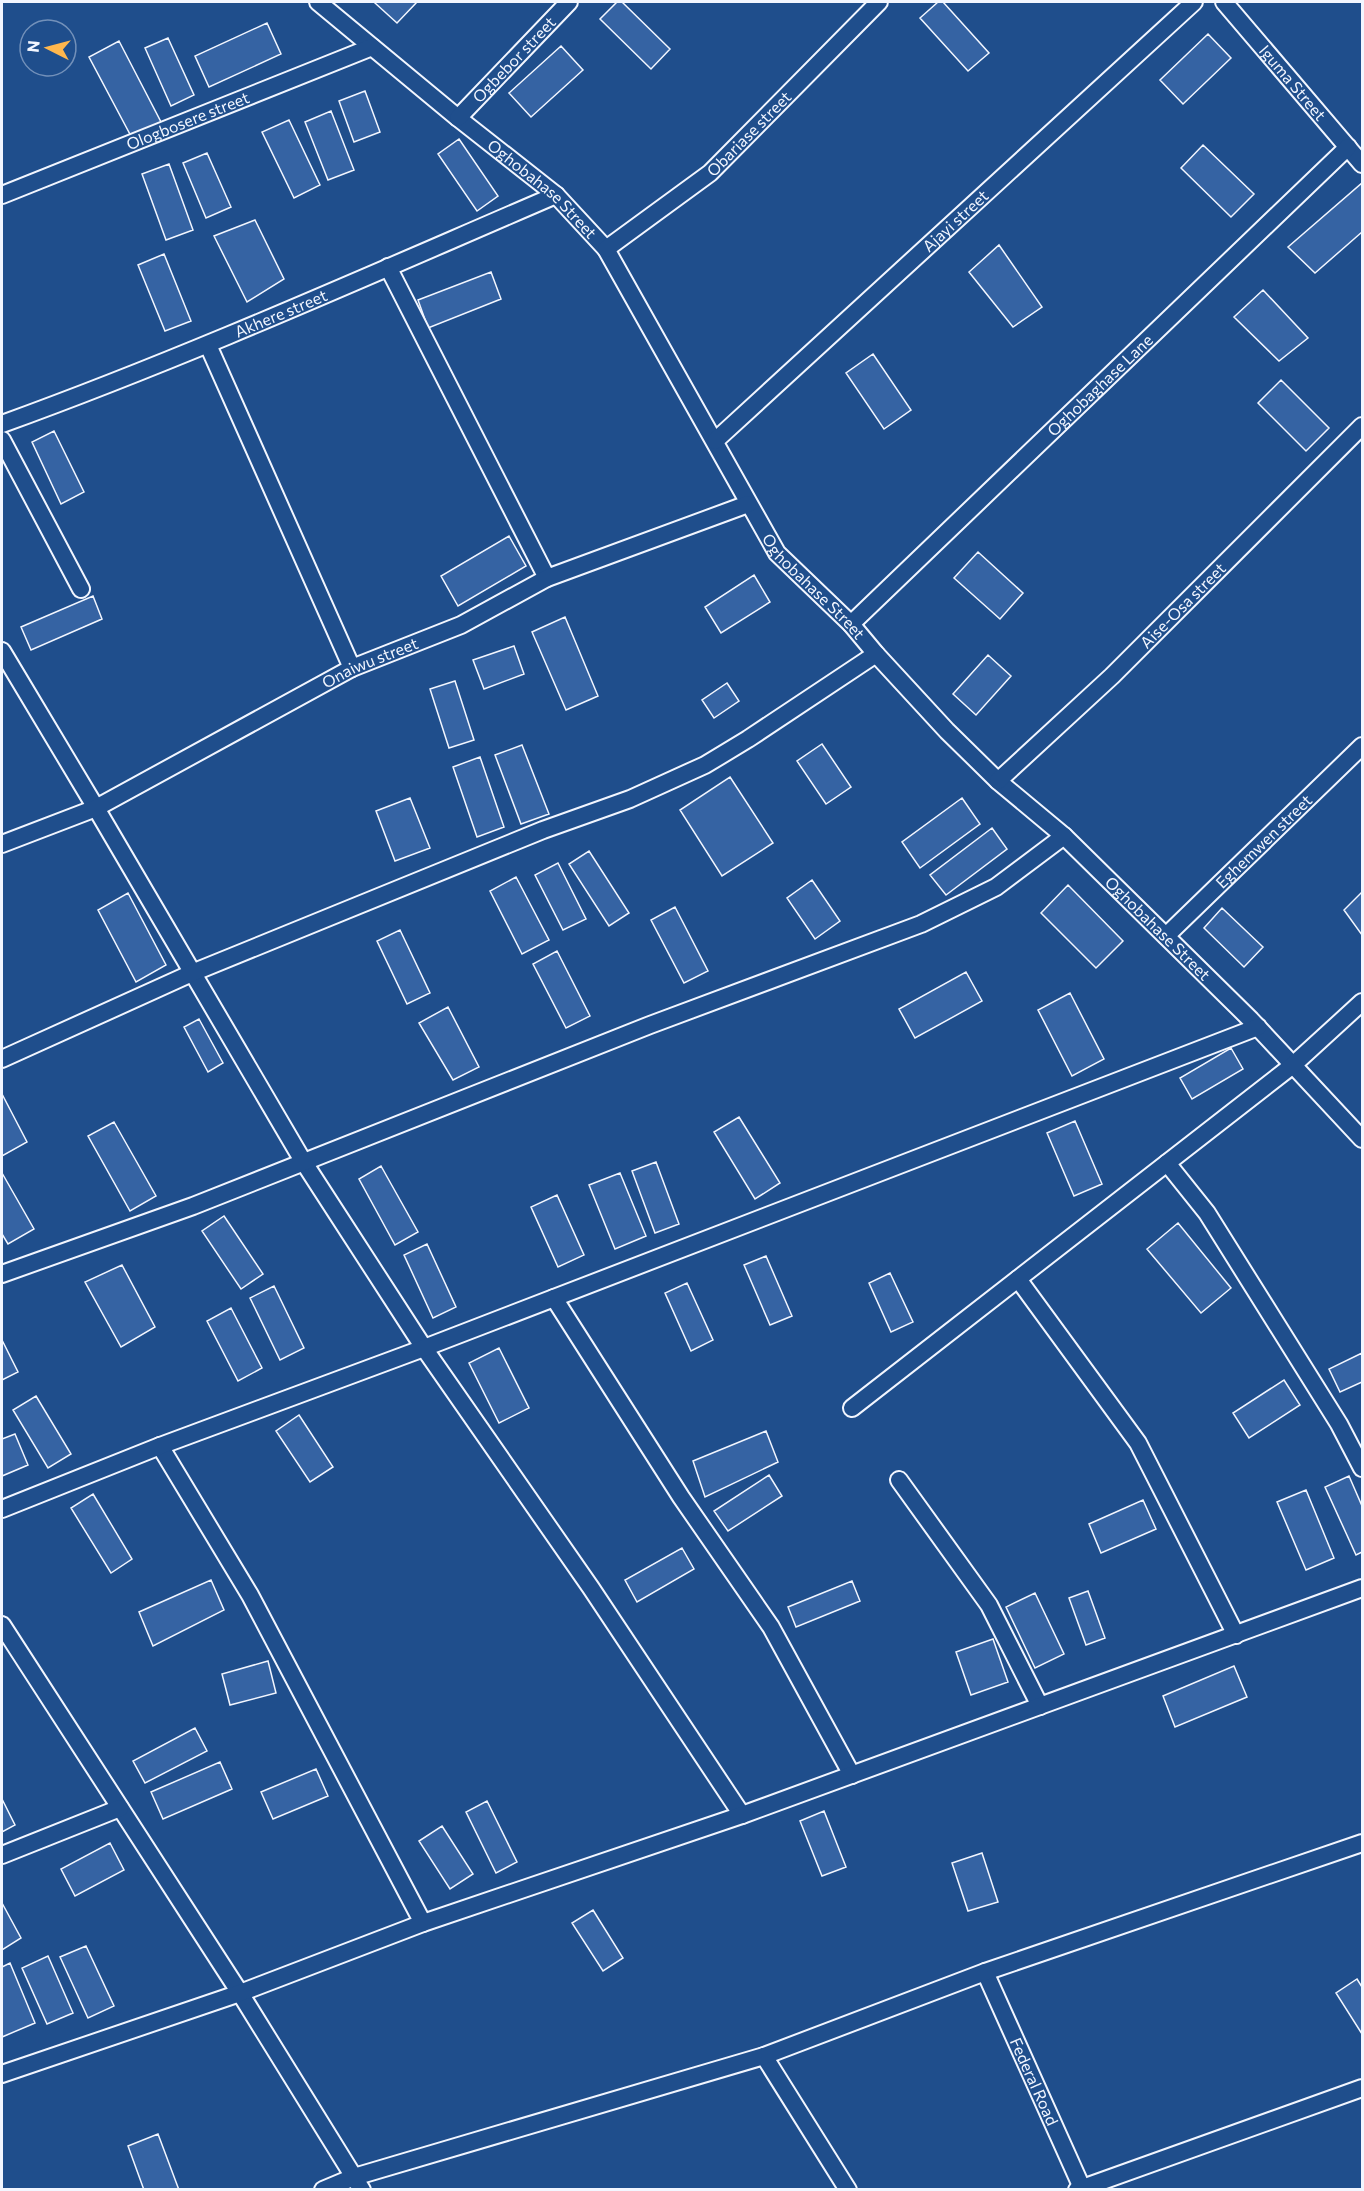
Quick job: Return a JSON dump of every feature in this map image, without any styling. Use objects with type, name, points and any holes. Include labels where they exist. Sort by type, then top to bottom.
[{"type":"street","name":"Oghobahase Street","points":[[318,2],[458,118],[556,195],[581,220],[606,249],[777,553],[851,624],[947,731],[998,781],[1064,836],[1258,1027],[1362,1139]]},
{"type":"street","name":"Ogbebor street","points":[[458,118],[569,2]]},
{"type":"street","name":"Obariase street","points":[[606,249],[710,173],[879,2]]},
{"type":"street","name":"Ajayi street","points":[[715,441],[1194,2]]},
{"type":"street","name":"Iguma Street","points":[[1224,2],[1362,164]]},
{"type":"street","name":"Ologbosere street","points":[[2,195],[372,48]]},
{"type":"street","name":"Oghobaghase Lane","points":[[851,624],[1348,147]]},
{"type":"street","name":"Akhere street","points":[[2,424],[88,393],[208,345],[556,195]]},
{"type":"street","points":[[388,267],[548,578]]},
{"type":"street","points":[[208,345],[352,668]]},
{"type":"street","name":"Aise-Osa street","points":[[998,781],[1112,676],[1362,426]]},
{"type":"street","points":[[2,440],[81,589]]},
{"type":"street","name":"Onaiwu street","points":[[2,844],[96,808],[352,668],[461,625],[548,578],[748,504]]},
{"type":"street","points":[[2,651],[303,1161],[424,1348],[591,1588],[742,1815]]},
{"type":"street","points":[[2,1059],[192,974],[543,830],[630,799],[705,765],[876,654]]},
{"type":"street","name":"Eghemwen street","points":[[1166,936],[1362,746]]},
{"type":"street","points":[[2,1274],[193,1206],[650,1025],[921,924],[996,887],[1064,836]]},
{"type":"street","points":[[852,1408],[1293,1065],[1362,1002]]},
{"type":"street","points":[[2,1509],[160,1446],[424,1348],[1258,1027]]},
{"type":"street","points":[[1167,1163],[1207,1213],[1339,1424],[1362,1468]]},
{"type":"street","points":[[1018,1279],[1138,1443],[1236,1635]]},
{"type":"street","points":[[554,1298],[681,1497],[771,1627],[852,1775]]},
{"type":"street","points":[[160,1446],[250,1594],[423,1923]]},
{"type":"street","points":[[899,1480],[988,1605],[1040,1706]]},
{"type":"street","points":[[2,2074],[240,1993],[423,1923],[742,1815],[1362,1588]]},
{"type":"street","points":[[2,1625],[240,1993],[358,2183]]},
{"type":"street","points":[[2,1855],[120,1808]]},
{"type":"street","points":[[323,2190],[358,2183],[764,2056],[985,1972],[1362,1843]]},
{"type":"street","name":"Federal Road","points":[[985,1972],[1073,2169],[1078,2189]]},
{"type":"street","points":[[764,2056],[848,2190]]},
{"type":"street","points":[[1078,2189],[1362,2088]]},
{"type":"building","points":[[376,2],[417,2],[397,23]]},
{"type":"building","points":[[617,2],[622,2],[670,49],[651,69],[600,19]]},
{"type":"building","points":[[938,2],[943,2],[989,53],[968,71],[920,18]]},
{"type":"building","points":[[267,23],[281,54],[209,87],[195,56]]},
{"type":"building","points":[[1208,34],[1231,58],[1183,104],[1160,80]]},
{"type":"building","points":[[168,38],[194,95],[171,106],[145,48]]},
{"type":"building","points":[[119,41],[161,122],[132,138],[89,57]]},
{"type":"building","points":[[561,46],[583,70],[531,117],[509,93]]},
{"type":"building","points":[[365,91],[380,132],[354,142],[339,101]]},
{"type":"building","points":[[331,111],[354,170],[328,180],[305,122]]},
{"type":"building","points":[[289,120],[320,185],[294,198],[262,132]]},
{"type":"building","points":[[459,139],[498,196],[477,211],[438,154]]},
{"type":"building","points":[[1203,145],[1254,194],[1231,217],[1181,168]]},
{"type":"building","points":[[207,153],[231,207],[206,218],[183,163]]},
{"type":"building","points":[[169,164],[193,230],[166,240],[142,174]]},
{"type":"building","points":[[1362,183],[1362,232],[1315,273],[1288,247]]},
{"type":"building","points":[[255,220],[284,279],[247,302],[214,236]]},
{"type":"building","points":[[999,245],[1042,307],[1013,327],[969,272]]},
{"type":"building","points":[[164,254],[191,321],[165,331],[138,265]]},
{"type":"building","points":[[491,272],[501,299],[428,328],[418,300]]},
{"type":"building","points":[[1263,290],[1308,338],[1279,361],[1234,317]]},
{"type":"building","points":[[873,354],[911,410],[884,429],[846,373]]},
{"type":"building","points":[[1281,380],[1329,428],[1306,451],[1258,403]]},
{"type":"building","points":[[54,431],[84,492],[61,504],[32,442]]},
{"type":"building","points":[[509,536],[526,566],[458,606],[441,576]]},
{"type":"building","points":[[978,552],[1023,593],[1000,619],[954,578]]},
{"type":"building","points":[[754,575],[770,602],[721,633],[705,607]]},
{"type":"building","points":[[93,596],[102,619],[31,650],[21,627]]},
{"type":"building","points":[[565,617],[598,696],[566,710],[532,632]]},
{"type":"building","points":[[514,646],[524,674],[484,689],[473,660]]},
{"type":"building","points":[[988,655],[1011,676],[976,715],[953,694]]},
{"type":"building","points":[[455,681],[474,740],[449,748],[430,689]]},
{"type":"building","points":[[727,683],[739,701],[714,718],[702,700]]},
{"type":"building","points":[[822,744],[851,787],[826,804],[797,761]]},
{"type":"building","points":[[522,745],[549,814],[521,824],[495,755]]},
{"type":"building","points":[[480,757],[504,827],[477,837],[453,767]]},
{"type":"building","points":[[730,777],[773,843],[722,876],[680,810]]},
{"type":"building","points":[[410,798],[430,848],[395,861],[376,811]]},
{"type":"building","points":[[962,798],[980,824],[920,868],[902,842]]},
{"type":"building","points":[[992,828],[1007,849],[946,895],[930,875]]},
{"type":"building","points":[[589,851],[629,913],[609,926],[569,864]]},
{"type":"building","points":[[558,863],[586,919],[563,930],[535,875]]},
{"type":"building","points":[[516,877],[549,940],[522,954],[490,891]]},
{"type":"building","points":[[812,880],[840,921],[815,939],[787,898]]},
{"type":"building","points":[[1068,885],[1123,941],[1096,968],[1041,913]]},
{"type":"building","points":[[1362,892],[1362,935],[1344,910]]},
{"type":"building","points":[[128,893],[166,965],[136,982],[98,910]]},
{"type":"building","points":[[675,907],[708,971],[684,983],[651,920]]},
{"type":"building","points":[[1222,908],[1263,947],[1244,967],[1204,928]]},
{"type":"building","points":[[400,930],[430,993],[407,1004],[377,941]]},
{"type":"building","points":[[557,951],[590,1016],[566,1028],[533,964]]},
{"type":"building","points":[[966,972],[982,1001],[915,1038],[899,1009]]},
{"type":"building","points":[[1070,993],[1104,1059],[1072,1076],[1038,1010]]},
{"type":"building","points":[[448,1007],[479,1067],[453,1080],[419,1023]]},
{"type":"building","points":[[199,1019],[223,1063],[208,1072],[184,1027]]},
{"type":"building","points":[[1231,1048],[1243,1069],[1192,1099],[1180,1078]]},
{"type":"building","points":[[2,1094],[27,1142],[2,1156]]},
{"type":"building","points":[[739,1117],[780,1183],[755,1199],[714,1132]]},
{"type":"building","points":[[1075,1121],[1102,1184],[1074,1196],[1047,1133]]},
{"type":"building","points":[[114,1122],[156,1196],[130,1211],[88,1136]]},
{"type":"building","points":[[656,1162],[679,1224],[655,1233],[632,1171]]},
{"type":"building","points":[[381,1166],[418,1232],[395,1245],[359,1179]]},
{"type":"building","points":[[2,1173],[34,1229],[8,1244],[2,1234]]},
{"type":"building","points":[[620,1173],[646,1236],[615,1249],[589,1185]]},
{"type":"building","points":[[557,1195],[584,1255],[558,1267],[531,1207]]},
{"type":"building","points":[[224,1216],[263,1274],[241,1289],[202,1231]]},
{"type":"building","points":[[1178,1223],[1231,1288],[1201,1313],[1147,1249]]},
{"type":"building","points":[[427,1244],[456,1307],[433,1318],[404,1255]]},
{"type":"building","points":[[766,1256],[792,1316],[770,1325],[744,1265]]},
{"type":"building","points":[[122,1265],[155,1327],[121,1347],[85,1282]]},
{"type":"building","points":[[890,1273],[913,1322],[891,1332],[869,1283]]},
{"type":"building","points":[[687,1283],[713,1340],[691,1351],[665,1293]]},
{"type":"building","points":[[274,1286],[304,1348],[280,1360],[250,1298]]},
{"type":"building","points":[[231,1308],[262,1368],[238,1381],[207,1321]]},
{"type":"building","points":[[2,1340],[18,1372],[2,1380]]},
{"type":"building","points":[[499,1348],[529,1408],[499,1423],[469,1363]]},
{"type":"building","points":[[1362,1353],[1362,1382],[1340,1392],[1329,1369]]},
{"type":"building","points":[[1284,1380],[1300,1405],[1249,1438],[1233,1413]]},
{"type":"building","points":[[36,1396],[71,1454],[48,1468],[13,1410]]},
{"type":"building","points":[[299,1415],[333,1467],[310,1482],[276,1431]]},
{"type":"building","points":[[766,1431],[778,1462],[705,1497],[693,1461]]},
{"type":"building","points":[[15,1434],[28,1465],[2,1476],[2,1439]]},
{"type":"building","points":[[769,1475],[782,1496],[728,1531],[714,1511]]},
{"type":"building","points":[[1349,1476],[1362,1506],[1362,1552],[1356,1555],[1325,1487]]},
{"type":"building","points":[[1306,1490],[1334,1558],[1306,1570],[1277,1502]]},
{"type":"building","points":[[93,1494],[132,1559],[111,1573],[71,1508]]},
{"type":"building","points":[[1143,1500],[1156,1529],[1101,1553],[1089,1524]]},
{"type":"building","points":[[682,1548],[694,1569],[637,1602],[625,1580]]},
{"type":"building","points":[[211,1580],[224,1610],[153,1646],[139,1612]]},
{"type":"building","points":[[852,1581],[860,1601],[796,1627],[788,1607]]},
{"type":"building","points":[[1088,1591],[1105,1638],[1086,1645],[1069,1598]]},
{"type":"building","points":[[1035,1593],[1064,1654],[1035,1668],[1006,1607]]},
{"type":"building","points":[[993,1639],[1008,1682],[971,1695],[956,1652]]},
{"type":"building","points":[[268,1661],[276,1693],[230,1705],[222,1674]]},
{"type":"building","points":[[1234,1666],[1247,1697],[1175,1727],[1163,1696]]},
{"type":"building","points":[[195,1728],[207,1751],[145,1783],[133,1761]]},
{"type":"building","points":[[220,1762],[232,1789],[163,1819],[151,1792]]},
{"type":"building","points":[[316,1769],[328,1796],[273,1819],[261,1792]]},
{"type":"building","points":[[2,1799],[15,1825],[2,1832]]},
{"type":"building","points":[[487,1801],[517,1862],[496,1873],[466,1812]]},
{"type":"building","points":[[824,1811],[846,1867],[822,1876],[800,1821]]},
{"type":"building","points":[[442,1826],[473,1874],[450,1889],[419,1841]]},
{"type":"building","points":[[110,1843],[124,1870],[75,1896],[61,1869]]},
{"type":"building","points":[[982,1853],[998,1902],[968,1911],[952,1863]]},
{"type":"building","points":[[2,1903],[21,1938],[2,1950]]},
{"type":"building","points":[[593,1910],[623,1958],[603,1971],[572,1923]]},
{"type":"building","points":[[86,1946],[114,2006],[88,2018],[60,1957]]},
{"type":"building","points":[[48,1956],[73,2013],[47,2024],[22,1968]]},
{"type":"building","points":[[10,1963],[35,2023],[2,2037],[2,1967]]},
{"type":"building","points":[[1357,1979],[1362,1987],[1362,2034],[1336,1993]]},
{"type":"building","points":[[158,2134],[179,2190],[144,2190],[128,2146]]}]
